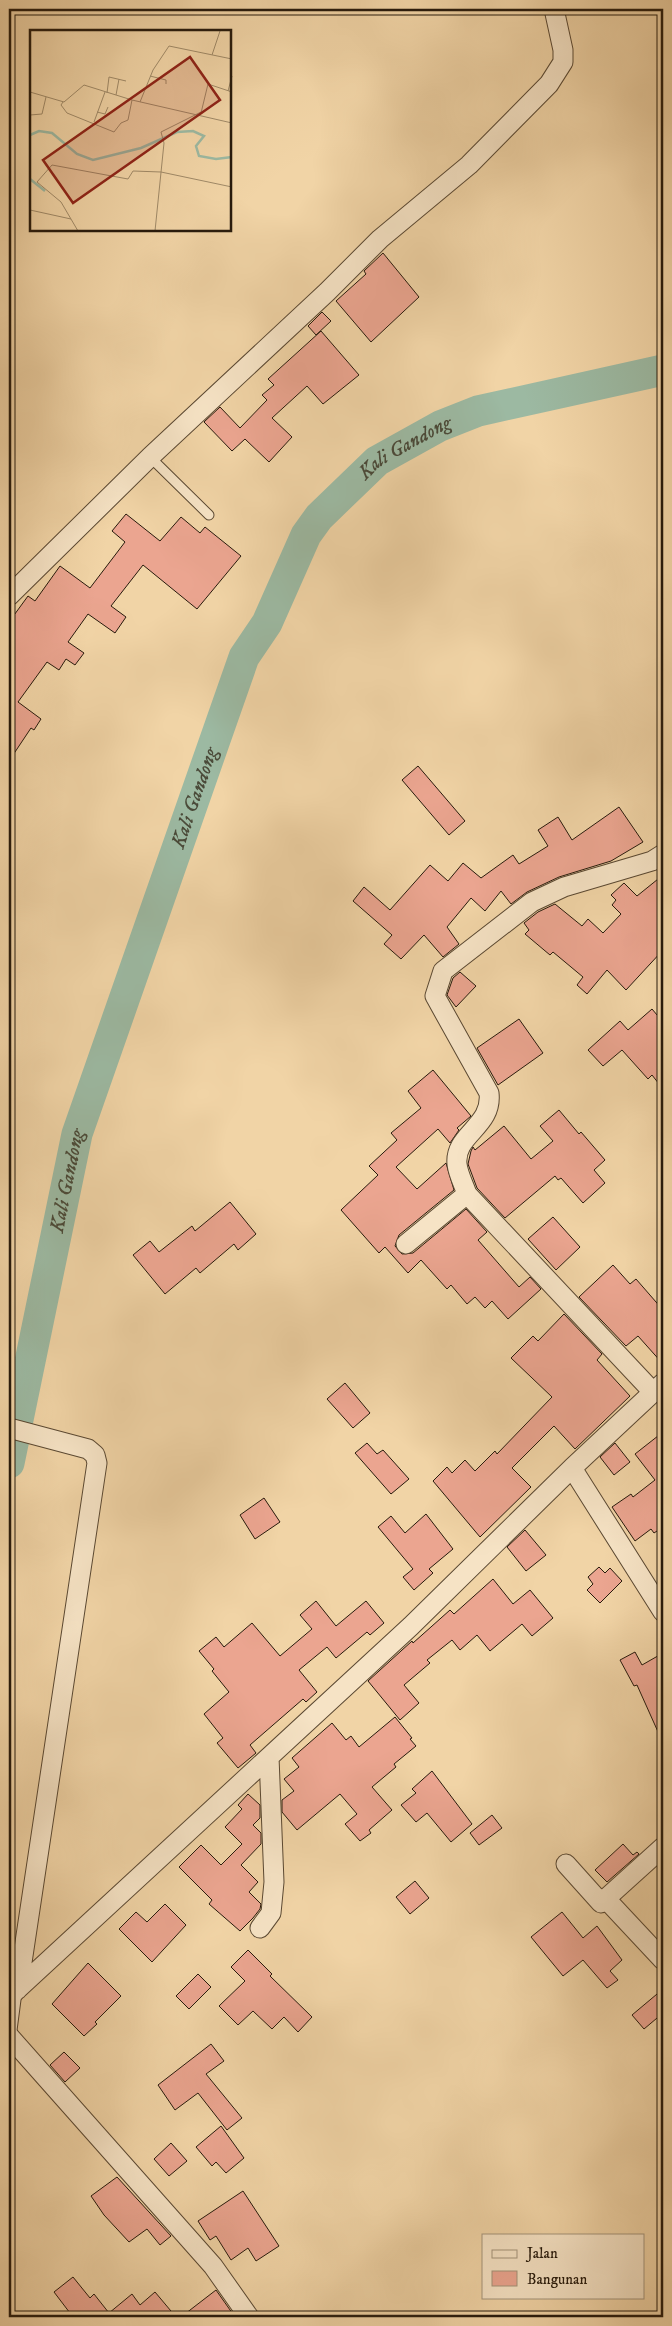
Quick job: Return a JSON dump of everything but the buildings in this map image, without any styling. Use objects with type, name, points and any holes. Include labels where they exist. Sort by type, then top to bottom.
[{"type":"street","points":[[9,596],[150,457],[380,239],[469,164],[549,84],[563,62],[563,50],[554,9]]},
{"type":"street","points":[[13,1993],[411,1626],[572,1468],[658,1388],[467,1194],[457,1165],[457,1154],[461,1144],[487,1115],[490,1103],[489,1093],[481,1075],[435,996],[443,971],[532,902],[564,887],[652,862],[663,854]]},
{"type":"street","points":[[406,1244],[467,1194]]},
{"type":"street","points":[[9,1428],[91,1451],[95,1455],[97,1463],[13,1993]]},
{"type":"street","points":[[572,1468],[663,1612]]},
{"type":"street","points":[[260,1928],[271,1913],[274,1882],[269,1757]]},
{"type":"street","points":[[566,1864],[601,1903],[663,1847]]},
{"type":"street","points":[[606,1898],[663,1960]]},
{"type":"street","points":[[10,2037],[213,2266],[249,2317]]},
{"type":"lane","points":[[150,457],[209,515]]},
{"type":"lane","points":[[10,2037],[13,1993]]},
{"type":"waterway","name":"Kali Gandong","points":[[9,1463],[77,1134],[244,657],[267,623],[306,535],[319,517],[377,461],[440,426],[478,411],[663,370]]}]
